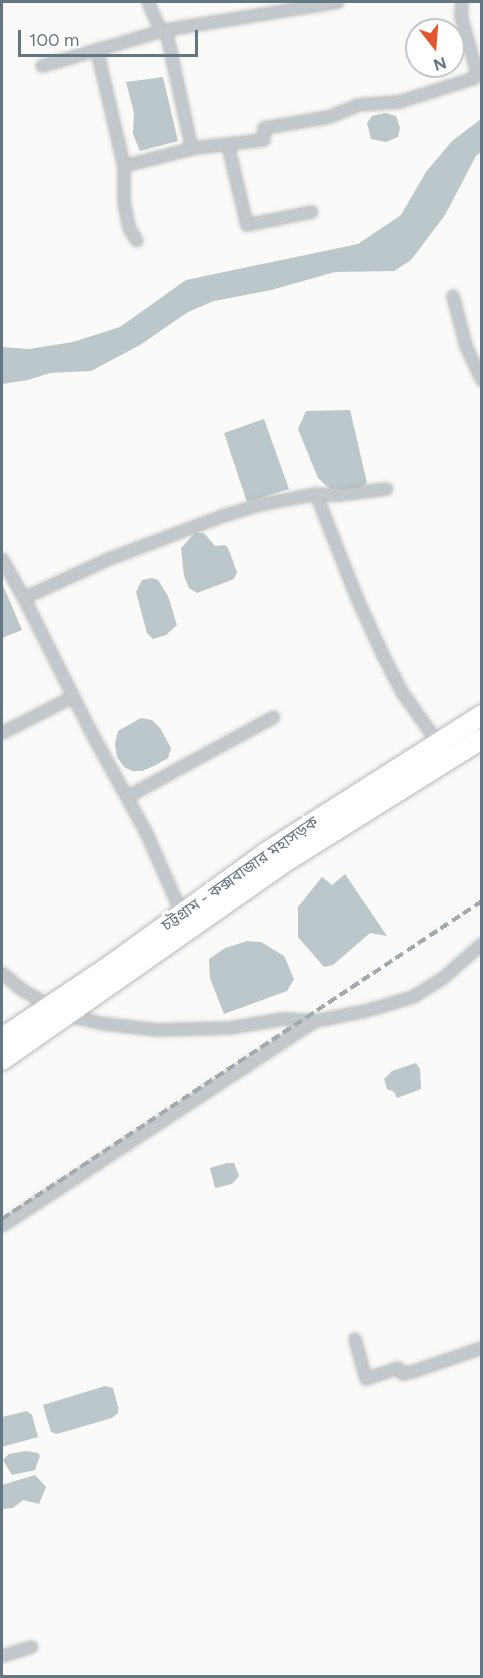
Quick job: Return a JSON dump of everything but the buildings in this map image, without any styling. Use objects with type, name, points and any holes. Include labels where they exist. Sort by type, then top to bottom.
[{"type":"highway","name":"চট্টগ্রাম - কক্সবাজার মহাসড়ক","points":[[2,1038],[182,914],[267,852],[482,715]]},
{"type":"highway","name":"চট্টগ্রাম - কক্সবাজার মহাসড়ক","points":[[2,1060],[67,1016],[202,917],[280,865],[482,739]]},
{"type":"street","points":[[148,2],[164,30],[192,149]]},
{"type":"street","points":[[42,66],[164,30],[338,2]]},
{"type":"street","points":[[124,166],[192,149],[264,140],[264,129],[329,117],[358,105],[399,102],[475,78],[477,73],[461,17],[462,2]]},
{"type":"street","points":[[97,50],[124,166],[124,202],[129,228],[136,241]]},
{"type":"street","points":[[228,146],[247,225],[312,212]]},
{"type":"street","points":[[453,296],[466,346],[482,381]]},
{"type":"street","points":[[24,598],[109,559],[258,505],[316,494],[338,495],[387,489]]},
{"type":"street","points":[[316,494],[357,598],[383,655],[402,692],[438,743]]},
{"type":"street","points":[[2,559],[24,598],[73,698],[127,796],[182,914]]},
{"type":"street","points":[[2,734],[73,698]]},
{"type":"street","points":[[127,796],[274,717]]},
{"type":"street","points":[[2,973],[21,989],[67,1016],[105,1024],[157,1030],[230,1028],[283,1019],[316,1021],[366,1011],[413,997],[442,979],[480,948]]},
{"type":"street","points":[[2,1226],[316,1021]]},
{"type":"street","points":[[355,1339],[366,1378],[399,1368],[403,1374],[412,1372],[482,1348]]},
{"type":"street","points":[[2,1656],[32,1647]]},
{"type":"shaded area","points":[[163,77],[178,141],[140,151],[133,134],[134,113],[126,82]]},
{"type":"shaded area","points":[[385,113],[396,116],[400,128],[398,137],[386,142],[371,139],[367,123],[372,116]]},
{"type":"shaded area","points":[[481,119],[481,152],[476,156],[445,215],[411,260],[394,271],[335,272],[271,290],[214,301],[188,312],[140,345],[91,371],[50,373],[28,380],[2,384],[2,347],[29,349],[73,342],[120,327],[186,280],[358,244],[401,215],[426,172],[452,141]]},
{"type":"shaded area","points":[[350,410],[367,483],[358,489],[330,489],[318,478],[298,429],[306,411]]},
{"type":"shaded area","points":[[264,419],[289,489],[247,502],[224,433]]},
{"type":"shaded area","points":[[195,533],[204,533],[215,546],[225,545],[228,548],[237,572],[234,579],[197,593],[189,588],[184,576],[181,548]]},
{"type":"shaded area","points":[[152,578],[158,580],[168,596],[177,625],[166,635],[153,639],[147,633],[136,592],[142,580]]},
{"type":"shaded area","points":[[2,583],[22,630],[2,638]]},
{"type":"shaded area","points":[[141,718],[152,720],[160,728],[171,748],[168,758],[142,771],[132,771],[124,767],[117,757],[115,744],[118,731]]},
{"type":"shaded area","points":[[345,874],[387,936],[370,933],[333,965],[324,967],[298,937],[298,907],[322,877],[332,885]]},
{"type":"shaded area","points":[[247,941],[261,942],[284,956],[294,979],[287,991],[224,1014],[210,978],[209,959],[225,948]]},
{"type":"shaded area","points":[[416,1063],[420,1069],[421,1089],[397,1098],[394,1092],[387,1089],[384,1079],[392,1071]]},
{"type":"shaded area","points":[[234,1163],[239,1176],[232,1184],[215,1188],[210,1168]]},
{"type":"shaded area","points":[[105,1386],[113,1388],[118,1413],[112,1418],[57,1434],[51,1432],[43,1405]]},
{"type":"shaded area","points":[[27,1411],[32,1415],[38,1437],[2,1447],[2,1417]]},
{"type":"shaded area","points":[[26,1451],[38,1453],[40,1456],[35,1470],[12,1475],[3,1460],[9,1454]]},
{"type":"shaded area","points":[[35,1475],[46,1487],[39,1504],[23,1500],[13,1508],[2,1509],[2,1485]]},
{"type":"railway","points":[[2,1219],[482,901]]}]
